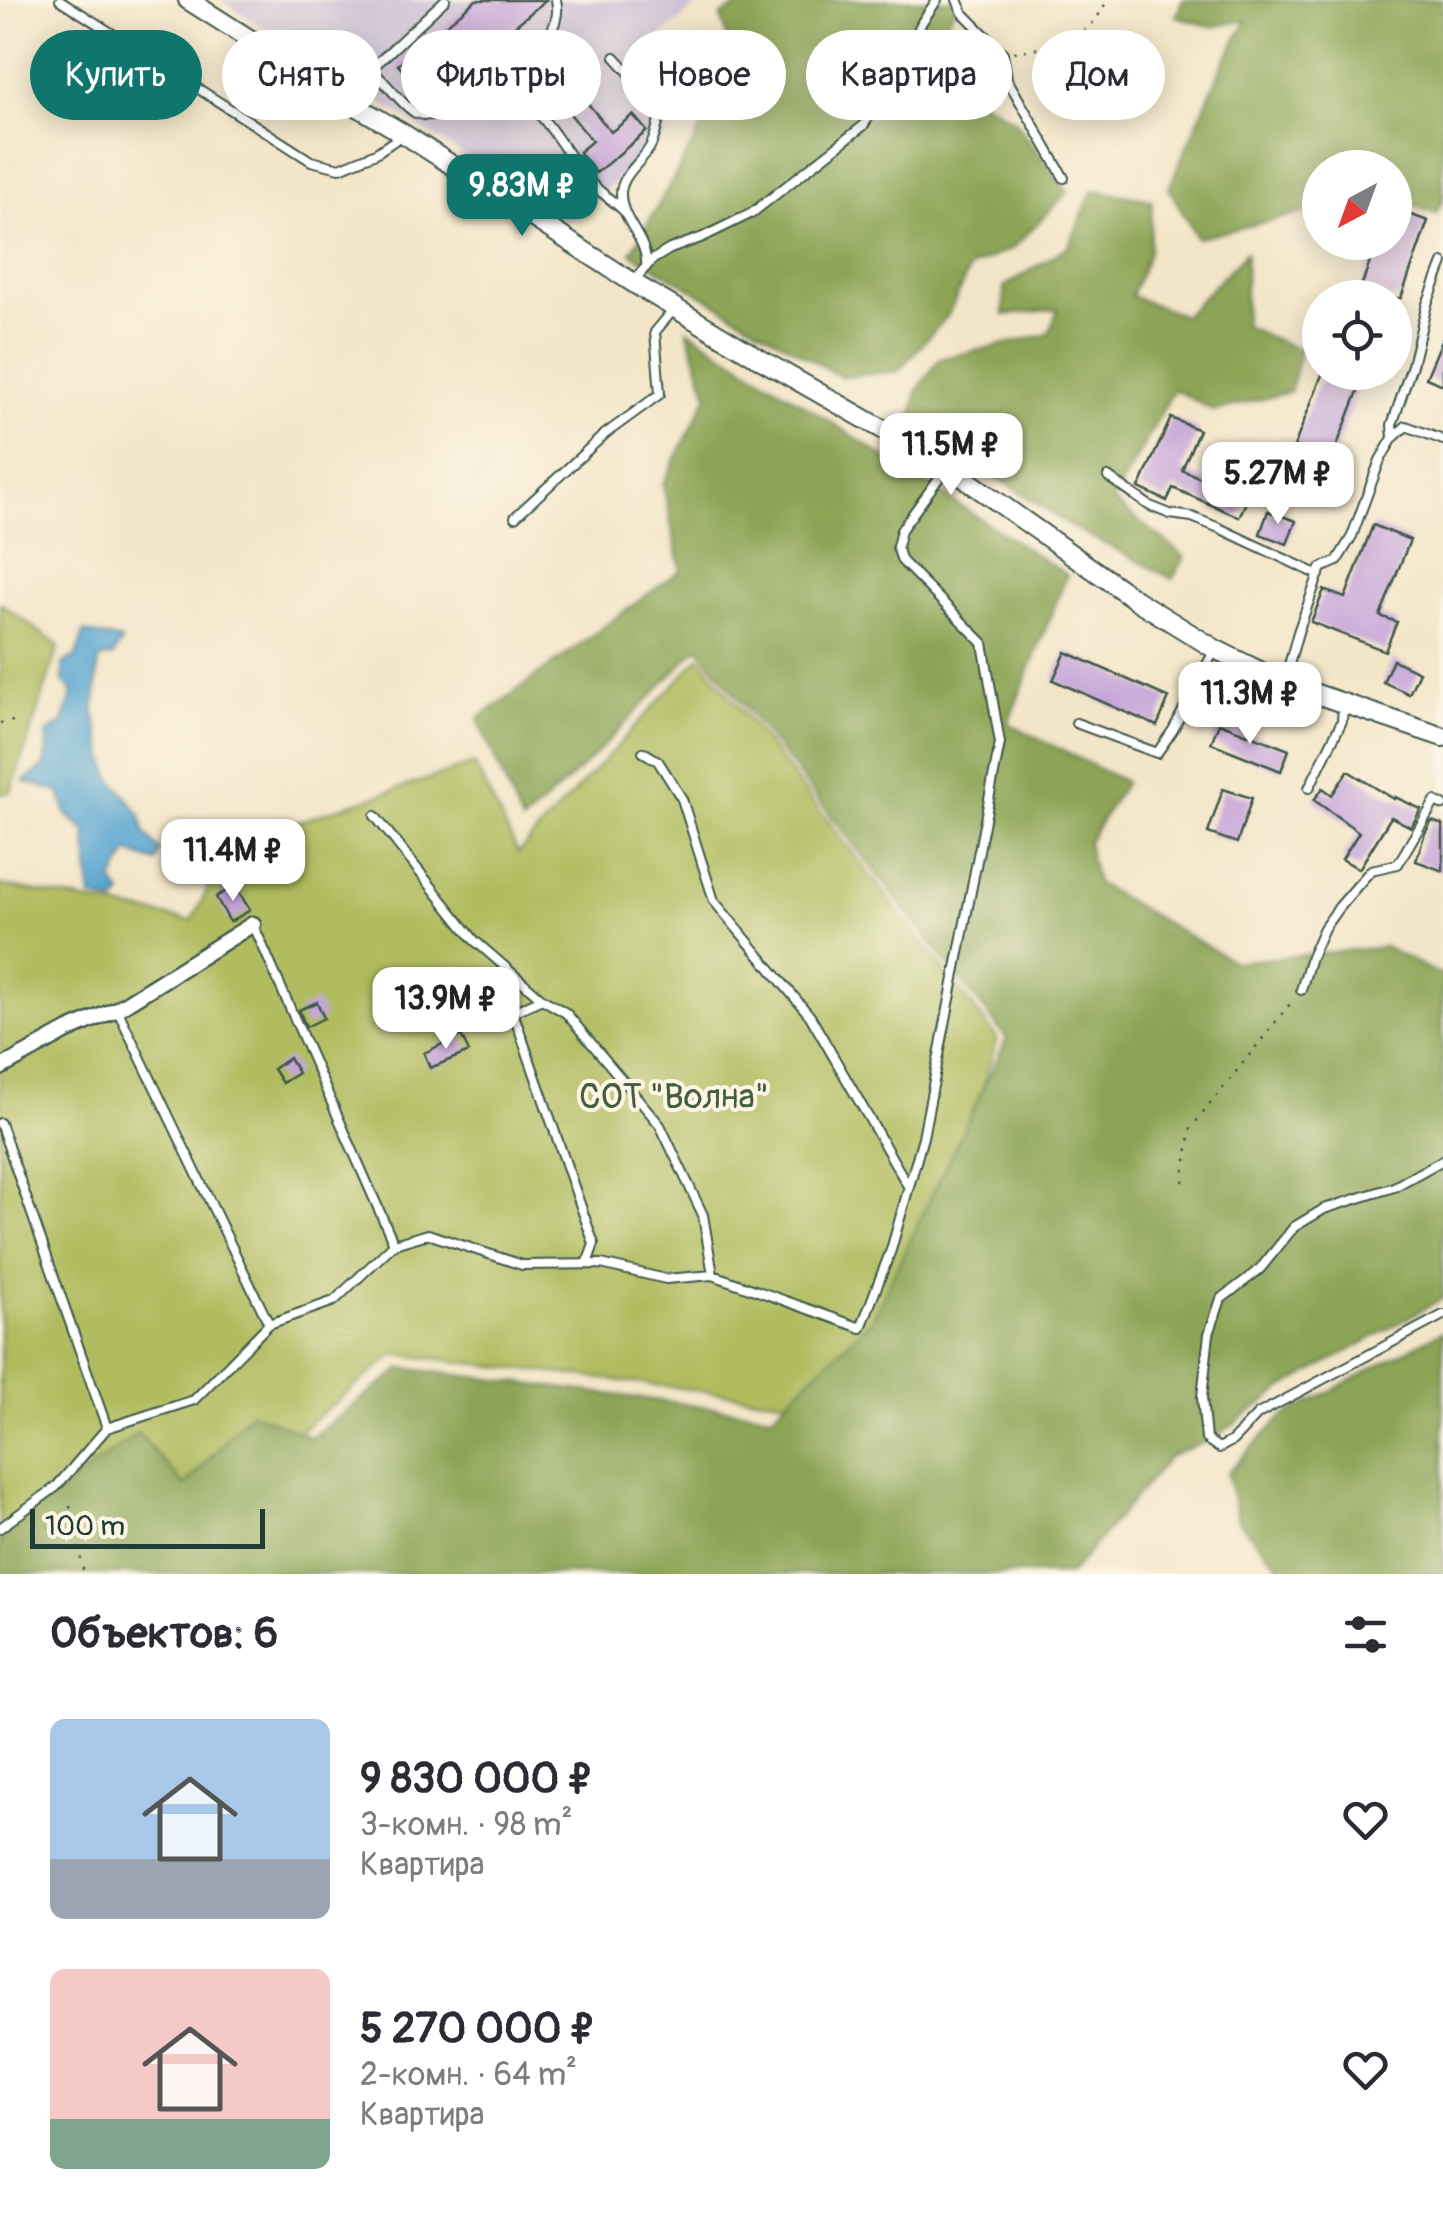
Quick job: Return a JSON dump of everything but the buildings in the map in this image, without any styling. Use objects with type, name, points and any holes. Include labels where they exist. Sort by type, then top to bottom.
[{"type":"street","points":[[188,0],[235,30]]},
{"type":"street","points":[[380,120],[674,308],[947,466],[1136,600],[1215,649],[1284,683],[1443,737]]},
{"type":"street","points":[[0,1068],[117,1009],[253,924]]},
{"type":"lane","points":[[60,0],[108,30]]},
{"type":"lane","points":[[381,59],[445,0]]},
{"type":"lane","points":[[554,30],[560,13],[556,0]]},
{"type":"lane","points":[[635,284],[646,267],[670,249],[752,213],[863,126],[899,70],[936,0]]},
{"type":"lane","points":[[957,0],[963,13],[980,30]]},
{"type":"lane","points":[[615,57],[661,108],[650,148],[633,166],[620,191],[624,210]]},
{"type":"lane","points":[[381,79],[401,99]]},
{"type":"lane","points":[[1012,89],[1064,178]]},
{"type":"lane","points":[[202,90],[311,161],[340,168],[376,153],[404,134]]},
{"type":"lane","points":[[540,120],[594,187],[624,210],[647,255],[646,267]]},
{"type":"lane","points":[[303,174],[311,161]]},
{"type":"lane","points":[[1393,438],[1392,425],[1443,263]]},
{"type":"lane","points":[[514,517],[604,434],[660,394],[655,332],[674,308]]},
{"type":"lane","points":[[1284,683],[1321,568],[1337,560],[1352,536],[1380,460],[1393,438],[1406,426],[1443,440]]},
{"type":"lane","points":[[0,1528],[56,1487],[107,1428],[194,1400],[269,1324],[334,1301],[394,1244],[428,1234],[522,1264],[602,1264],[666,1279],[713,1275],[861,1328],[891,1250],[923,1137],[1000,744],[983,644],[902,562],[897,548],[901,530],[947,466]]},
{"type":"lane","points":[[1108,476],[1150,506],[1192,517],[1319,575]]},
{"type":"lane","points":[[1076,723],[1157,753],[1215,649]]},
{"type":"lane","points":[[1310,788],[1342,721],[1344,704]]},
{"type":"lane","points":[[643,752],[658,762],[682,800],[714,901],[810,1016],[908,1186]]},
{"type":"lane","points":[[1301,990],[1324,928],[1339,907],[1372,870],[1398,864],[1436,801],[1443,804]]},
{"type":"lane","points":[[375,816],[474,940],[542,999],[566,1013],[660,1126],[703,1215],[713,1275]]},
{"type":"lane","points":[[253,924],[394,1244]]},
{"type":"lane","points":[[542,999],[513,1012],[594,1244],[587,1264]]},
{"type":"lane","points":[[117,1009],[269,1324]]},
{"type":"lane","points":[[0,1123],[107,1428]]},
{"type":"lane","points":[[1443,1160],[1394,1188],[1324,1209],[1294,1227],[1260,1270],[1221,1299],[1207,1350],[1202,1398],[1206,1439],[1219,1448],[1232,1441],[1258,1414],[1443,1315]]},
{"type":"path","points":[[1012,53],[1047,48],[1084,32],[1099,19],[1108,0]]},
{"type":"path","points":[[0,723],[20,720]]},
{"type":"path","points":[[1183,1182],[1191,1128],[1301,990]]},
{"type":"path","points":[[70,1506],[83,1569],[78,1574]]},
{"type":"shaded area","points":[[221,0],[704,0],[669,30],[621,30],[621,120],[681,120],[567,222],[408,120],[601,120],[601,30],[401,30],[401,115],[381,103],[381,30],[268,30]]},
{"type":"green space","points":[[750,0],[960,0],[942,30],[806,30],[806,120],[1012,119],[1068,192],[1013,248],[970,267],[948,315],[898,371],[841,377],[631,253],[706,120],[786,120],[786,30],[725,30],[721,16]]},
{"type":"green space","points":[[1183,0],[1443,0],[1443,199],[1436,214],[1412,206],[1412,150],[1302,150],[1302,213],[1197,238],[1169,188],[1224,62],[1247,20],[1212,27],[1176,16]]},
{"type":"green space","points":[[1093,190],[1152,200],[1149,252],[1131,296],[1184,316],[1246,253],[1244,326],[1300,350],[1290,392],[1214,411],[1174,389],[1113,501],[1185,557],[1173,579],[1070,526],[912,420],[917,391],[939,359],[1049,334],[1058,309],[1004,315],[1004,287],[1069,246]]},
{"type":"green space","points":[[687,329],[1067,575],[1008,723],[1125,782],[1087,843],[1096,883],[1234,962],[1384,947],[1443,976],[1443,1298],[1285,1387],[1214,1438],[1170,1456],[1070,1574],[0,1574],[0,1535],[138,1433],[185,1486],[251,1412],[311,1437],[403,1368],[772,1415],[872,1319],[1007,1039],[698,647],[595,755],[522,823],[478,719],[681,570],[663,484],[708,395]]},
{"type":"green space","points":[[0,603],[59,646],[11,792],[0,794]]},
{"type":"green space","name":"СОТ \"Волна\"","points":[[700,657],[997,1038],[890,1413],[395,1354],[208,1505],[0,1574],[0,885],[192,921],[229,844],[474,764],[518,853]]},
{"type":"green space","points":[[1443,1331],[1443,1574],[1287,1574],[1238,1521],[1227,1473],[1282,1417]]},
{"type":"water","points":[[84,632],[122,641],[113,656],[99,659],[94,713],[110,776],[141,815],[144,832],[160,850],[156,862],[128,852],[113,882],[122,895],[114,903],[91,897],[86,832],[67,815],[60,792],[24,782],[45,765],[48,732],[63,722],[73,692],[63,682],[63,663],[76,657]]}]
